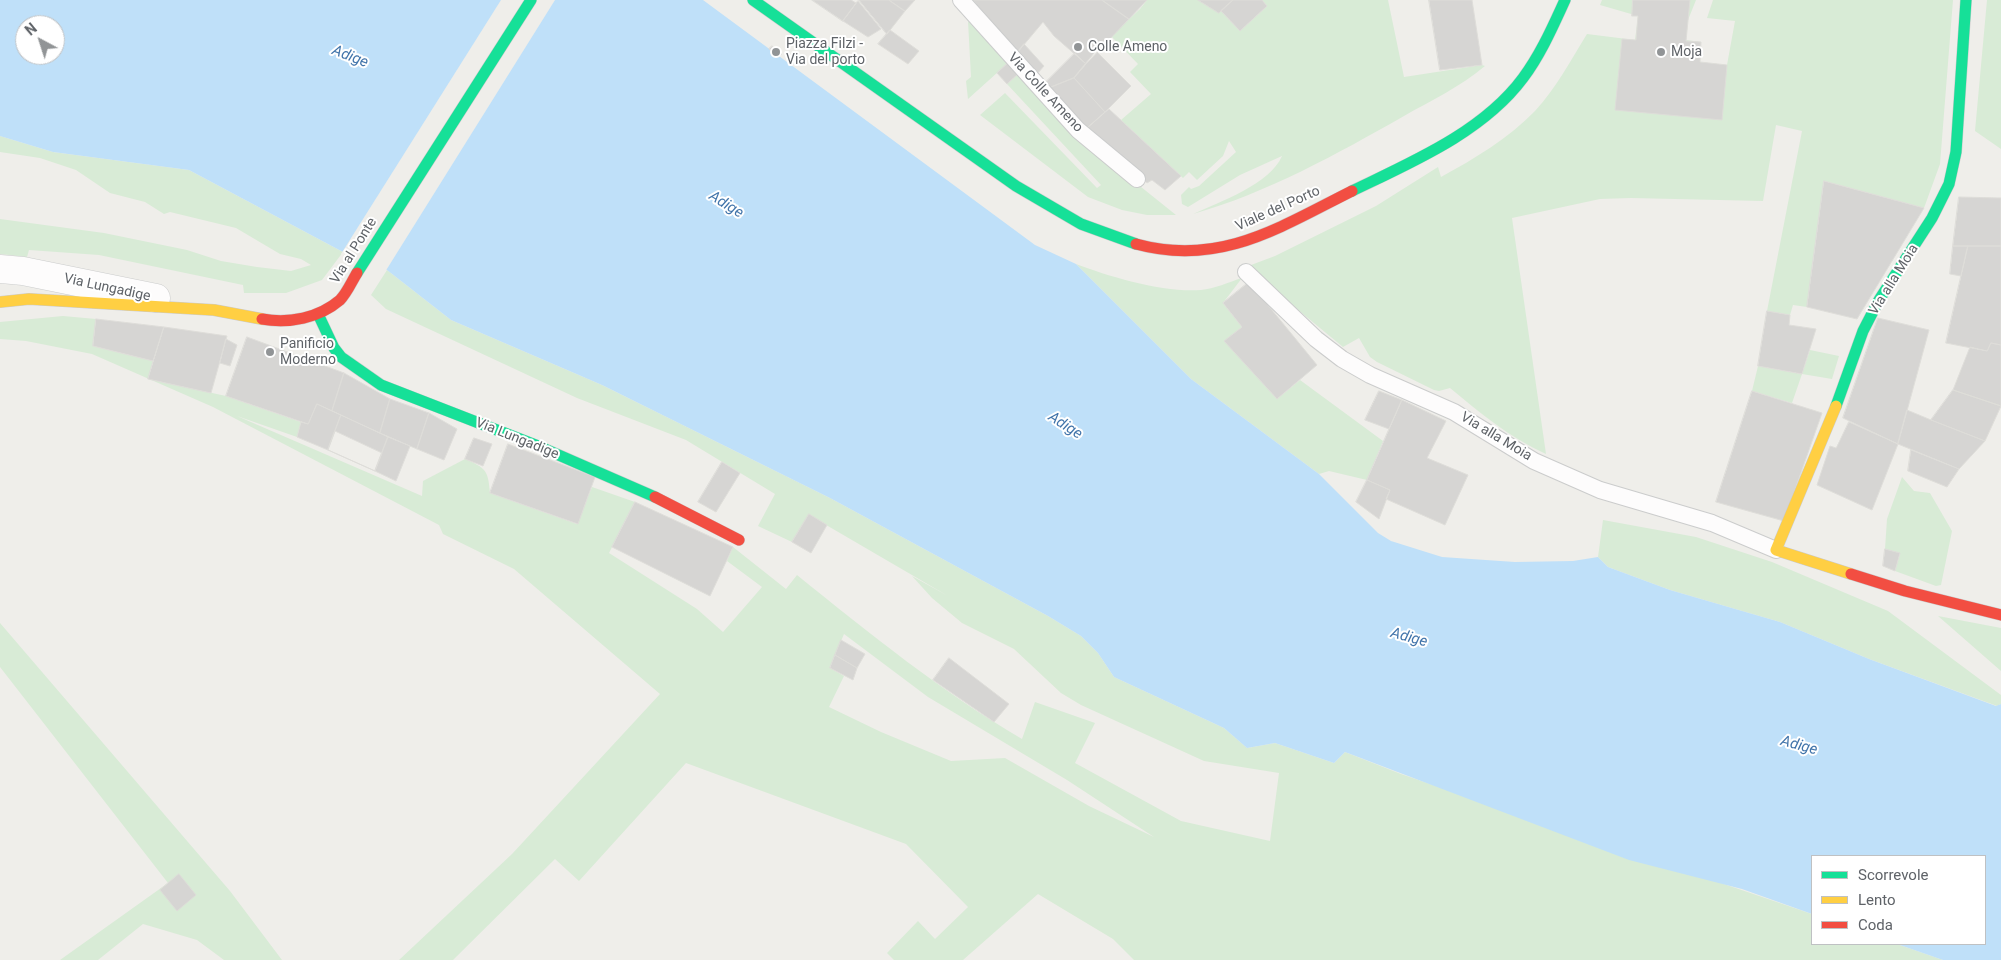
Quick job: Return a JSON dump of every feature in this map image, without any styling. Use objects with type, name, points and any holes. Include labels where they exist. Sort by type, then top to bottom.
[{"type":"street","name":"Via al Ponte","points":[[0,302],[29,299],[214,310],[275,321],[290,321],[318,314],[341,299],[351,285],[531,0]]},
{"type":"street","name":"Viale del Porto","points":[[753,0],[999,174],[1076,222],[1105,235],[1129,242],[1159,249],[1188,252],[1225,247],[1259,236],[1365,186],[1464,130],[1498,106],[1523,78],[1565,0]]},
{"type":"street","name":"Via alla Moia","points":[[1966,0],[1956,152],[1949,184],[1932,218],[1880,300],[1863,331],[1826,434],[1776,550],[1905,591],[2001,615]]},
{"type":"street","name":"Via Lungadige","points":[[0,269],[23,271],[214,310]]},
{"type":"street","name":"Via Lungadige","points":[[318,314],[334,348],[341,357],[381,385],[538,446],[673,505],[739,540]]},
{"type":"lane","name":"Via Colle Ameno","points":[[961,0],[1078,130],[1137,179]]},
{"type":"lane","name":"Via alla Moia","points":[[1246,272],[1316,339],[1342,359],[1370,375],[1454,412],[1534,461],[1600,490],[1712,523],[1776,550]]},
{"type":"green space","points":[[1147,0],[1198,0],[1219,12],[1221,11],[1240,31],[1267,6],[1262,0],[1388,0],[1404,77],[1485,66],[1446,93],[1327,158],[1275,184],[1193,214],[1230,198],[1256,183],[1276,166],[1282,156],[1240,175],[1188,207],[1182,204],[1181,195],[1189,187],[1191,189],[1199,186],[1236,152],[1229,141],[1223,156],[1197,180],[1189,172],[1183,178],[1121,120],[1151,94],[1130,72],[1138,64],[1111,36]]},
{"type":"green space","points":[[1602,0],[1696,0],[1688,20],[1686,40],[1701,42],[1700,62],[1727,65],[1735,21],[1707,18],[1713,0],[1953,0],[1940,164],[1924,208],[1824,181],[1807,307],[1793,305],[1790,315],[1767,311],[1802,131],[1776,125],[1763,201],[1600,199],[1512,218],[1546,454],[1507,432],[1450,388],[1439,391],[1434,390],[1377,362],[1370,357],[1359,338],[1343,347],[1280,295],[1251,265],[1275,256],[1376,206],[1438,167],[1441,177],[1491,147],[1525,121],[1543,102],[1563,74],[1587,34],[1635,40],[1638,16],[1600,5]]},
{"type":"green space","points":[[1987,0],[2001,0],[2001,149],[1975,131]]},
{"type":"green space","points":[[968,21],[1008,63],[968,99],[966,81],[971,77]]},
{"type":"green space","points":[[1018,74],[1070,130],[1176,215],[1147,215],[1122,210],[1088,197],[980,115],[1005,93],[1097,188],[1101,185],[1007,84]]},
{"type":"green space","points":[[0,136],[53,152],[189,170],[343,252],[322,280],[286,293],[244,293],[243,285],[99,255],[29,250],[27,257],[0,254],[0,219],[104,233],[187,250],[221,261],[257,267],[291,271],[311,265],[301,259],[280,254],[236,228],[170,212],[164,214],[145,202],[110,193],[76,170],[40,158],[0,152]]},
{"type":"green space","points":[[1076,264],[1121,279],[1171,289],[1201,290],[1242,278],[1223,303],[1242,327],[1225,341],[1277,399],[1300,380],[1383,441],[1367,480],[1329,471],[1319,474],[1191,379]]},
{"type":"green space","points":[[387,270],[451,320],[602,385],[830,498],[1048,616],[1081,636],[1098,653],[1114,677],[1224,728],[1247,748],[1275,743],[1334,763],[1345,752],[1401,774],[1811,914],[1811,945],[1900,945],[1943,960],[1134,960],[1113,939],[1038,894],[963,960],[894,960],[887,953],[918,921],[935,939],[968,907],[906,844],[686,763],[579,881],[555,859],[453,960],[399,960],[512,854],[660,694],[514,569],[443,534],[439,525],[213,407],[150,379],[226,396],[301,422],[297,437],[237,416],[422,496],[423,481],[465,459],[485,471],[490,493],[577,524],[592,487],[635,502],[609,553],[697,609],[723,632],[762,587],[727,561],[733,547],[786,589],[797,575],[935,682],[1022,739],[1035,702],[1095,723],[1075,763],[1181,821],[1270,841],[1279,773],[1204,761],[1081,705],[1061,693],[1014,649],[962,623],[932,598],[912,576],[948,596],[809,515],[792,542],[758,526],[775,494],[686,440],[577,398],[386,309],[371,295]],"holes":[[[844,634],[928,697],[1067,780],[1154,837],[1089,806],[1005,758],[951,761],[881,732],[829,707],[844,676],[830,668]]]},
{"type":"green space","points":[[63,316],[96,319],[93,346],[153,361],[148,379],[92,354],[26,341],[0,339],[0,322]]},
{"type":"green space","points":[[1810,350],[1839,356],[1832,379],[1802,374]]},
{"type":"green space","points":[[1758,366],[1802,374],[1792,403],[1752,391]]},
{"type":"green space","points":[[1902,477],[1914,491],[1930,493],[1952,531],[1941,585],[1936,586],[1895,571],[1900,554],[1885,549],[1887,519]]},
{"type":"green space","points":[[1603,520],[1696,537],[1772,562],[1888,611],[2001,695],[2001,704],[1997,706],[1869,659],[1780,622],[1670,590],[1608,567],[1598,557]]},
{"type":"green space","points":[[1938,616],[2001,628],[2001,671]]},
{"type":"green space","points":[[0,623],[230,891],[282,960],[224,960],[197,940],[143,924],[98,960],[60,960],[168,883],[0,667]]},
{"type":"water","name":"Adige","points":[[0,0],[703,0],[1035,245],[1076,264],[1191,379],[1319,474],[1378,533],[1391,541],[1442,557],[1515,562],[1573,561],[1598,557],[1608,567],[1670,590],[1780,622],[1869,659],[1996,706],[2001,704],[2001,960],[1943,960],[1900,945],[1986,945],[1986,855],[1811,855],[1811,914],[1742,889],[1629,860],[1345,752],[1334,763],[1275,743],[1247,748],[1224,728],[1114,677],[1098,653],[1081,636],[1048,616],[830,498],[602,385],[451,320],[387,270],[343,252],[189,170],[53,152],[0,136]]},
{"type":"pier","points":[[501,0],[555,0],[385,272],[341,254]]},
{"type":"building","points":[[812,0],[851,0],[856,3],[843,21]]},
{"type":"building","points":[[859,0],[889,0],[905,11],[887,34]]},
{"type":"building","points":[[889,0],[915,0],[905,11]]},
{"type":"building","points":[[973,0],[1102,0],[1129,19],[1086,64],[1054,36],[1043,22],[1017,53]]},
{"type":"building","points":[[1102,0],[1147,0],[1129,19]]},
{"type":"building","points":[[1198,0],[1233,0],[1219,13]]},
{"type":"building","points":[[1233,0],[1262,0],[1267,6],[1240,31],[1221,11]]},
{"type":"building","points":[[1429,0],[1472,0],[1482,65],[1440,70]]},
{"type":"building","name":"Moja","points":[[1633,0],[1690,0],[1686,41],[1701,42],[1700,62],[1727,65],[1722,120],[1615,110],[1622,39],[1636,40],[1638,16],[1632,16]]},
{"type":"building","points":[[858,1],[881,29],[868,37],[843,21]]},
{"type":"building","points":[[890,30],[919,51],[908,64],[878,44]]},
{"type":"building","points":[[1024,44],[1044,66],[1037,74],[1017,53]]},
{"type":"building","points":[[772,46],[782,54],[779,57],[769,49]]},
{"type":"building","points":[[1096,51],[1131,86],[1105,112],[1074,78]]},
{"type":"building","points":[[1075,53],[1086,64],[1074,78],[1049,88],[1045,83]]},
{"type":"building","points":[[1008,63],[1018,74],[1007,84],[997,73]]},
{"type":"building","points":[[1074,78],[1105,112],[1085,130],[1049,88]]},
{"type":"building","points":[[1109,109],[1181,176],[1165,190],[1152,180],[1147,183],[1085,130]]},
{"type":"building","points":[[1824,181],[1924,208],[1857,319],[1807,307]]},
{"type":"building","points":[[1959,197],[2001,198],[2001,246],[1953,246]]},
{"type":"building","points":[[1953,246],[1968,246],[1961,276],[1950,274]]},
{"type":"building","points":[[1968,246],[2001,246],[2001,345],[1991,343],[1987,351],[1946,343]]},
{"type":"building","points":[[1249,282],[1317,365],[1277,399],[1224,341],[1242,327],[1223,303]]},
{"type":"building","points":[[1767,311],[1790,315],[1789,325],[1816,329],[1802,374],[1758,366]]},
{"type":"building","points":[[1878,318],[1929,330],[1898,444],[1843,418]]},
{"type":"building","points":[[96,319],[164,327],[153,361],[93,346]]},
{"type":"building","points":[[164,327],[227,336],[211,393],[148,379]]},
{"type":"building","points":[[247,337],[344,373],[332,411],[317,404],[308,424],[226,396]]},
{"type":"building","points":[[226,339],[237,345],[230,366],[220,363]]},
{"type":"building","points":[[1991,343],[2001,345],[2001,406],[1953,390],[1970,347],[1987,351]]},
{"type":"building","points":[[344,373],[390,399],[380,433],[332,411]]},
{"type":"building","points":[[1953,390],[2001,406],[1985,441],[1931,420]]},
{"type":"building","points":[[1379,391],[1402,400],[1389,429],[1365,420]]},
{"type":"building","points":[[1752,391],[1822,413],[1784,521],[1716,502]]},
{"type":"building","points":[[390,399],[429,413],[417,449],[380,433]]},
{"type":"building","points":[[1402,400],[1446,421],[1427,458],[1468,475],[1445,525],[1386,499],[1390,490],[1367,480]]},
{"type":"building","points":[[317,404],[341,415],[328,450],[297,437],[301,422],[308,424]]},
{"type":"building","points":[[1907,410],[1985,441],[1959,469],[1898,444]]},
{"type":"building","points":[[429,413],[457,429],[444,460],[417,449]]},
{"type":"building","points":[[341,415],[388,437],[375,471],[328,450]]},
{"type":"building","points":[[1849,422],[1898,444],[1872,510],[1817,485],[1830,446],[1836,448]]},
{"type":"building","points":[[335,431],[382,453],[375,471],[328,450]]},
{"type":"building","points":[[388,437],[410,446],[396,481],[375,471]]},
{"type":"building","points":[[474,438],[492,444],[483,466],[465,459]]},
{"type":"building","points":[[508,444],[595,477],[578,524],[490,493]]},
{"type":"building","points":[[1911,450],[1959,469],[1947,487],[1908,471]]},
{"type":"building","points":[[722,462],[740,473],[716,512],[698,502]]},
{"type":"building","points":[[1367,480],[1390,490],[1379,519],[1356,502]]},
{"type":"building","points":[[635,502],[733,547],[710,596],[612,547]]},
{"type":"building","points":[[809,514],[827,525],[811,553],[792,542]]},
{"type":"building","points":[[1885,549],[1900,553],[1895,571],[1883,566]]},
{"type":"building","points":[[841,640],[865,654],[857,668],[835,655]]},
{"type":"building","points":[[835,655],[857,668],[853,680],[830,668]]},
{"type":"building","points":[[949,658],[1009,704],[994,722],[933,680]]},
{"type":"building","points":[[179,874],[196,895],[177,911],[160,890]]},
{"type":"traffic: fast","points":[[357,273],[531,0]]},
{"type":"traffic: fast","points":[[753,0],[1016,186],[1081,224],[1136,244]]},
{"type":"traffic: fast","points":[[1352,191],[1445,144],[1467,130],[1507,97],[1523,78],[1535,59],[1565,0]]},
{"type":"traffic: fast","points":[[1836,406],[1863,331],[1879,300],[1932,218],[1949,184],[1956,152],[1966,0]]},
{"type":"traffic: fast","points":[[318,314],[334,348],[341,357],[381,385],[538,446],[655,497]]},
{"type":"traffic: slow","points":[[0,302],[29,299],[214,310],[262,319]]},
{"type":"traffic: slow","points":[[1836,406],[1776,550],[1851,574]]},
{"type":"traffic: jam","points":[[1136,244],[1166,250],[1195,250],[1222,247],[1274,230],[1352,191]]},
{"type":"traffic: jam","points":[[262,319],[293,320],[323,311],[340,300],[357,273]]},
{"type":"traffic: jam","points":[[655,497],[739,540]]},
{"type":"traffic: jam","points":[[1851,574],[1905,591],[2001,615]]},
{"type":"place","name":"Colle Ameno","points":[[1078,47]]},
{"type":"place","name":"Piazza Filzi - Via del porto","points":[[776,52]]},
{"type":"place","name":"Moja","points":[[1661,52]]},
{"type":"place","name":"Panificio Moderno","points":[[270,352]]}]
